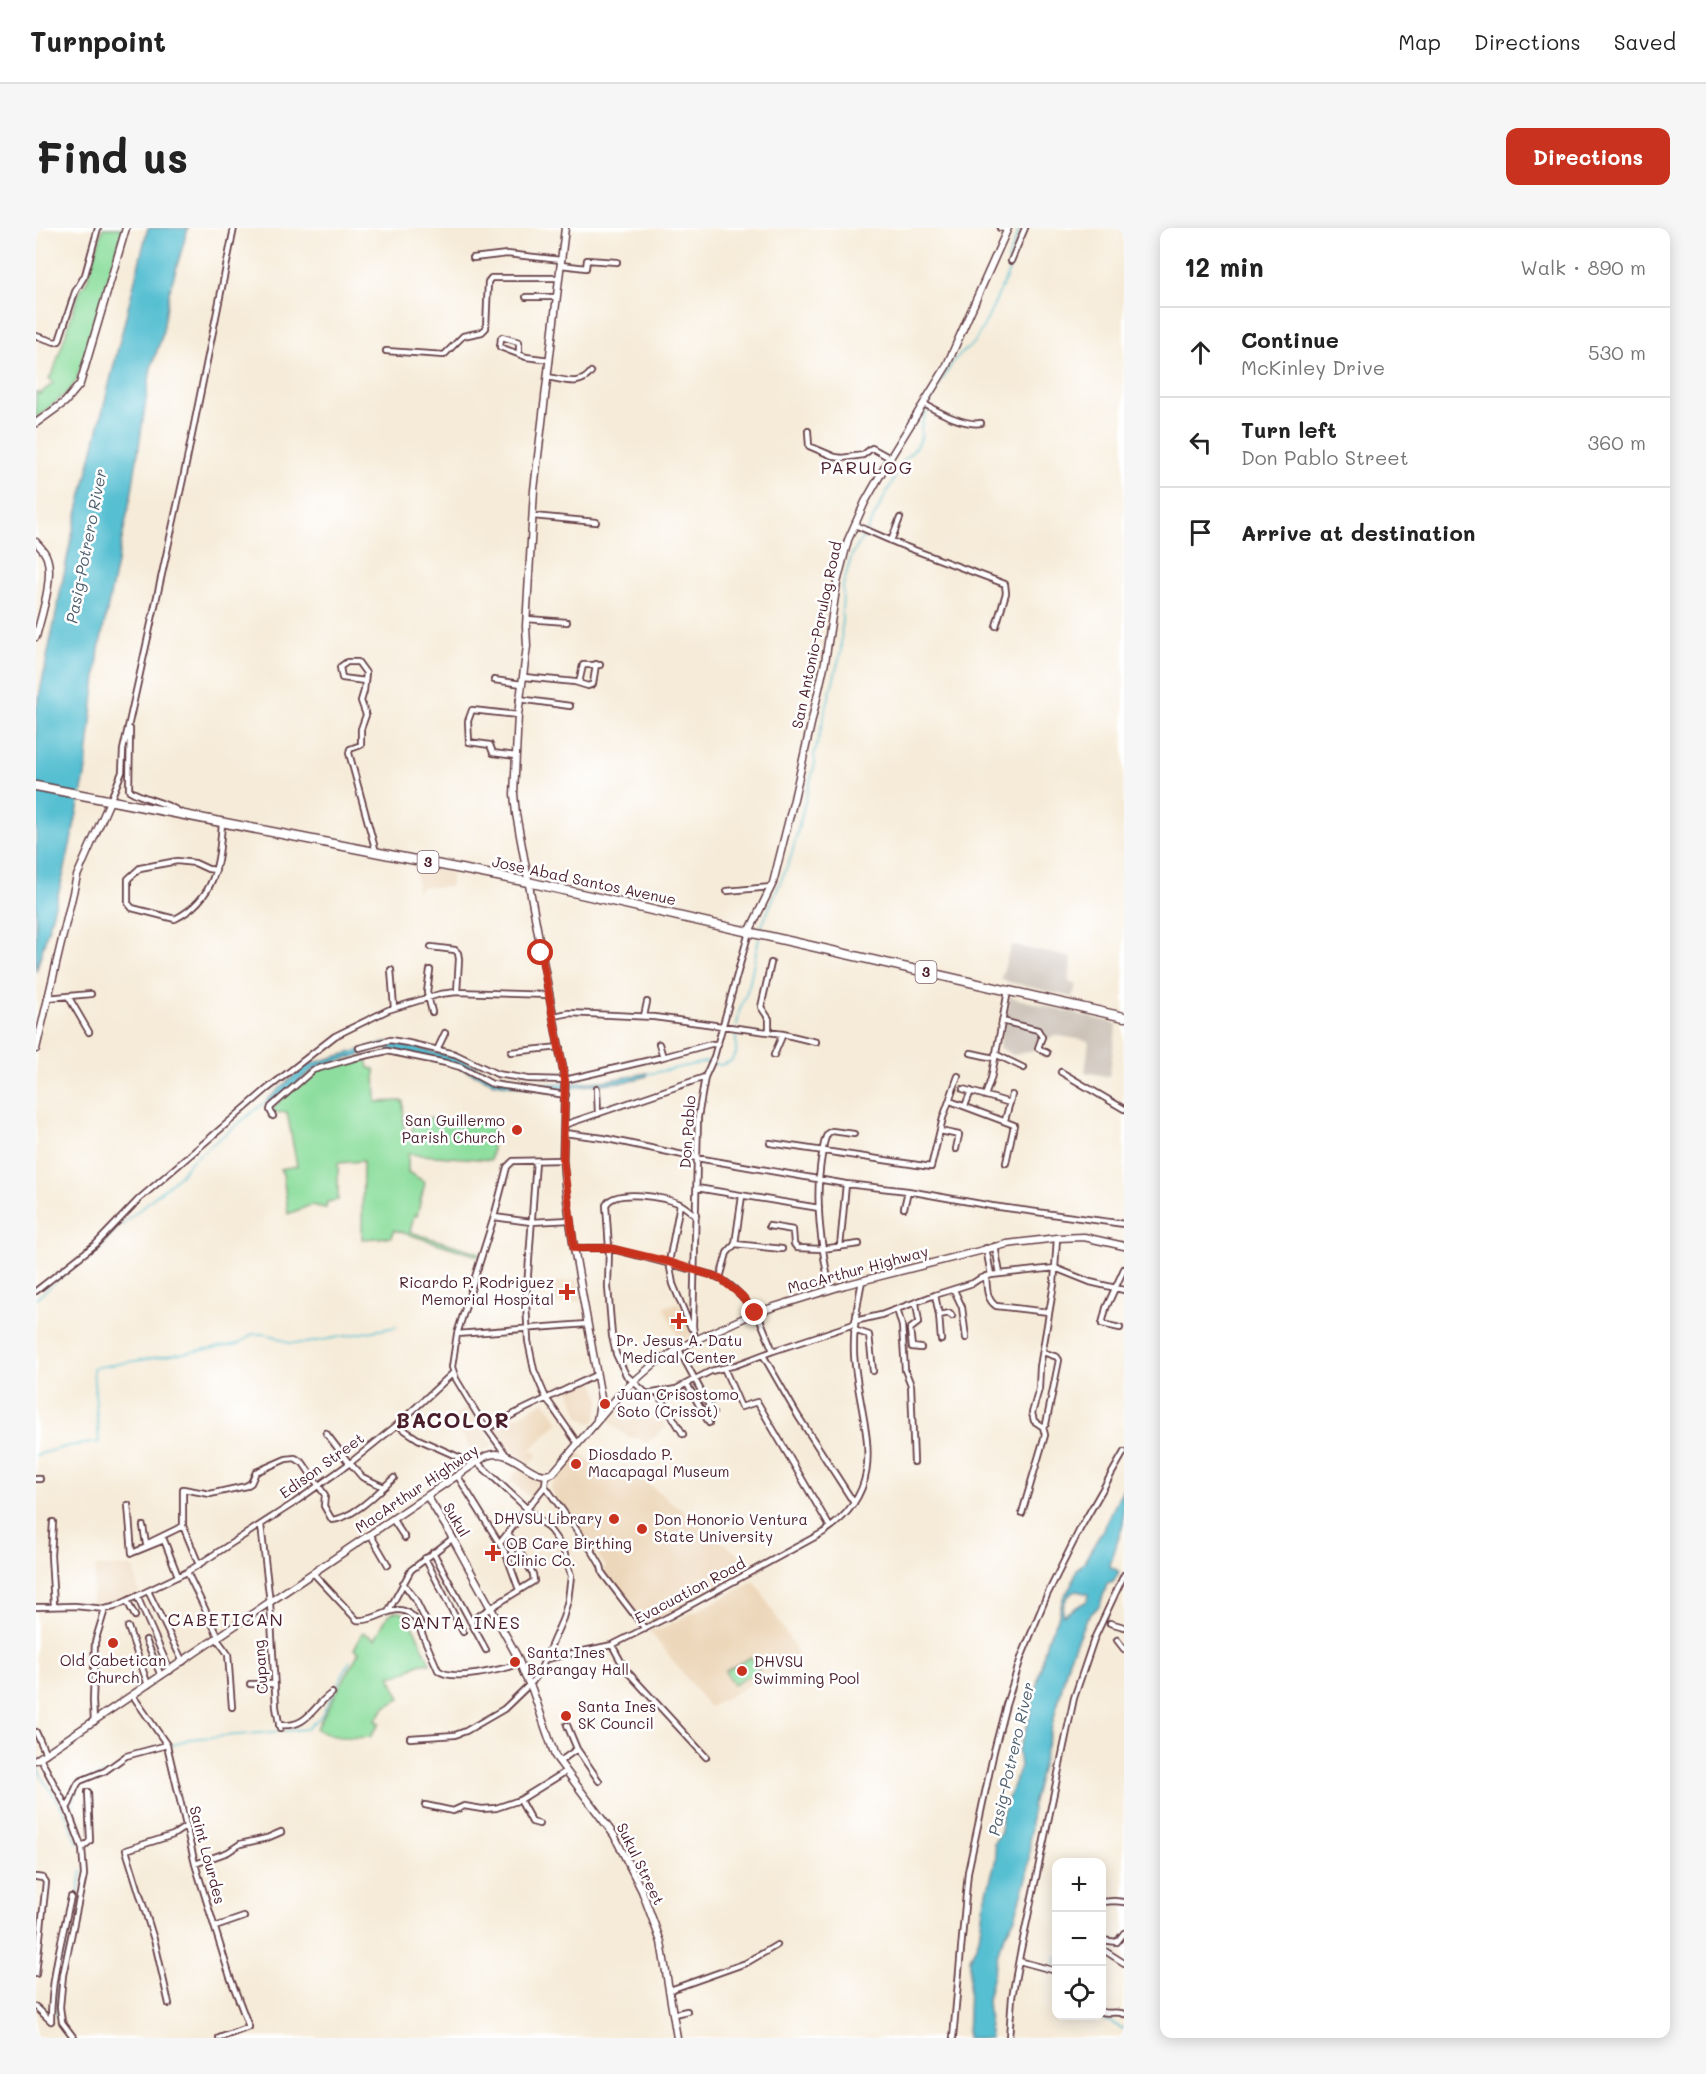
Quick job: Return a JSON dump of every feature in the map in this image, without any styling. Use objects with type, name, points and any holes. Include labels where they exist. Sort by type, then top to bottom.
[{"type":"highway","name":"Jose Abad Santos Avenue","points":[[36,786],[528,882],[1124,1017]]},
{"type":"street","points":[[36,336],[56,342],[60,340],[75,292],[85,275],[98,228]]},
{"type":"street","points":[[36,423],[65,402],[80,384],[126,228]]},
{"type":"street","points":[[36,1049],[77,876],[122,772],[123,750],[183,479],[234,228]]},
{"type":"street","points":[[566,228],[534,490],[527,646],[519,699],[514,794],[565,1081],[563,1160],[574,1248],[601,1398],[597,1421]]},
{"type":"street","name":"San Antonio-Parulog Road","points":[[754,933],[771,887],[794,799],[825,662],[837,583],[848,540],[890,458],[926,405],[946,367],[1005,228]]},
{"type":"street","points":[[1011,261],[1025,228]]},
{"type":"street","points":[[473,258],[507,254],[586,268],[587,260],[617,262]]},
{"type":"street","points":[[386,351],[444,356],[463,336],[482,332],[486,328],[488,282],[491,278],[559,278]]},
{"type":"street","points":[[526,297],[557,297]]},
{"type":"street","points":[[519,353],[519,342],[501,338],[500,347],[526,357],[550,360]]},
{"type":"street","points":[[548,377],[580,382],[585,380],[591,372]]},
{"type":"street","points":[[926,405],[947,416],[975,424],[981,423]]},
{"type":"street","points":[[807,431],[809,446],[835,457],[863,455],[872,448],[890,458]]},
{"type":"street","points":[[533,516],[596,522]]},
{"type":"street","points":[[891,541],[900,518]]},
{"type":"street","points":[[855,525],[1005,584],[1006,593],[996,626]]},
{"type":"street","points":[[36,542],[44,551],[49,565],[45,600],[36,638]]},
{"type":"street","points":[[527,619],[567,622]]},
{"type":"street","points":[[365,681],[342,678],[340,666],[347,662],[358,662],[366,673],[365,681],[361,701],[366,715],[361,729],[361,745],[350,749],[350,756],[375,852]]},
{"type":"street","points":[[494,680],[579,682],[585,686],[592,685],[598,665],[583,664],[579,682]]},
{"type":"street","points":[[519,699],[570,706]]},
{"type":"street","points":[[516,756],[492,753],[490,745],[469,742],[468,721],[472,710],[518,715]]},
{"type":"street","points":[[130,720],[129,790],[143,799],[166,804],[186,816]]},
{"type":"street","points":[[216,870],[195,863],[177,861],[140,868],[128,879],[128,904],[132,908],[175,919],[200,901],[216,870],[220,854],[222,823]]},
{"type":"street","points":[[727,891],[771,887]]},
{"type":"street","name":"Don Pablo","points":[[694,1336],[698,1117],[705,1077],[712,1063],[722,1026],[754,933]]},
{"type":"street","points":[[431,947],[458,953],[457,992]]},
{"type":"street","points":[[769,1032],[769,1019],[761,1007],[771,963]]},
{"type":"street","points":[[391,970],[394,1008]]},
{"type":"street","points":[[430,970],[427,989],[432,1012]]},
{"type":"street","points":[[985,1096],[991,1079],[1008,991]]},
{"type":"street","points":[[36,1291],[96,1244],[139,1199],[316,1050],[356,1024],[394,1008],[457,992],[549,995]]},
{"type":"street","points":[[47,998],[91,994]]},
{"type":"street","points":[[68,996],[89,1032]]},
{"type":"street","points":[[644,1016],[647,1002]]},
{"type":"street","points":[[554,1016],[569,1013],[644,1016],[783,1034],[816,1042]]},
{"type":"street","points":[[1002,1021],[1038,1030],[1042,1037],[1038,1048],[1047,1053]]},
{"type":"street","points":[[437,1050],[445,1033]]},
{"type":"street","points":[[774,1055],[783,1034]]},
{"type":"street","points":[[358,1048],[390,1040],[455,1054],[498,1074],[528,1079],[565,1081],[718,1044]]},
{"type":"street","points":[[659,1044],[663,1057]]},
{"type":"street","points":[[511,1052],[560,1047]]},
{"type":"street","points":[[273,1116],[271,1107],[313,1070],[387,1051],[460,1067],[492,1084],[566,1092]]},
{"type":"street","points":[[971,1053],[994,1056],[1024,1068]]},
{"type":"street","points":[[1061,1072],[1124,1108]]},
{"type":"street","points":[[770,1143],[931,1167],[958,1076]]},
{"type":"street","points":[[564,1125],[705,1077]]},
{"type":"street","points":[[597,1089],[598,1114]]},
{"type":"street","points":[[963,1089],[1010,1103]]},
{"type":"street","points":[[965,1106],[971,1091]]},
{"type":"street","points":[[1005,1120],[1012,1095]]},
{"type":"street","points":[[950,1101],[1005,1120],[1014,1126],[1006,1163]]},
{"type":"street","points":[[830,1289],[822,1249],[818,1179],[828,1133],[832,1131],[854,1134]]},
{"type":"street","points":[[940,1131],[959,1136],[956,1149]]},
{"type":"street","points":[[564,1133],[603,1138],[697,1158],[846,1184],[908,1191],[992,1206],[1124,1224]]},
{"type":"street","points":[[507,1456],[487,1429],[453,1373],[453,1355],[457,1334],[494,1217],[507,1167],[513,1161],[563,1160]]},
{"type":"street","points":[[536,1161],[526,1302],[531,1360],[546,1398],[578,1444]]},
{"type":"street","points":[[840,1247],[846,1184]]},
{"type":"street","points":[[697,1188],[819,1208]]},
{"type":"street","points":[[904,1208],[908,1191]]},
{"type":"street","points":[[696,1216],[680,1204],[637,1195],[613,1198],[606,1205],[612,1336],[621,1365],[633,1383],[647,1394],[676,1389],[711,1371],[854,1325],[973,1283],[988,1275],[1055,1268],[1090,1282],[1124,1290]]},
{"type":"street","points":[[720,1278],[727,1253],[735,1244],[742,1196]]},
{"type":"street","points":[[680,1204],[669,1262],[674,1284],[694,1336]]},
{"type":"street","points":[[494,1217],[531,1222],[570,1220]]},
{"type":"street","points":[[769,1226],[793,1230],[794,1244],[797,1248],[822,1249],[859,1244]]},
{"type":"street","points":[[1022,1513],[1045,1435],[1043,1427],[1034,1421],[1032,1413],[1039,1389],[1057,1238]]},
{"type":"street","name":"MacArthur Highway","points":[[41,1757],[476,1463],[493,1454],[507,1456],[537,1473],[546,1475],[556,1470],[615,1400],[656,1364],[694,1336],[830,1289],[995,1246],[1057,1238],[1089,1238],[1124,1246]]},
{"type":"street","points":[[735,1244],[782,1249]]},
{"type":"street","points":[[995,1246],[1000,1274]]},
{"type":"street","points":[[574,1248],[609,1248],[669,1262],[720,1278],[742,1296],[756,1313],[773,1351]]},
{"type":"street","points":[[986,1248],[990,1301],[996,1306],[1049,1312]]},
{"type":"street","points":[[1120,1328],[1102,1324],[1124,1269]]},
{"type":"street","name":"Evacuation Road","points":[[546,1659],[612,1644],[645,1629],[837,1523],[854,1503],[861,1490],[868,1462],[867,1438],[854,1356],[854,1325],[862,1281]]},
{"type":"street","points":[[954,1290],[962,1307],[966,1338]]},
{"type":"street","points":[[935,1295],[941,1340]]},
{"type":"street","points":[[916,1303],[919,1322],[910,1329],[912,1347],[921,1348]]},
{"type":"street","points":[[897,1309],[902,1326],[905,1370],[911,1385],[914,1462]]},
{"type":"street","points":[[939,1315],[950,1313],[952,1316]]},
{"type":"street","points":[[457,1334],[587,1324]]},
{"type":"street","points":[[854,1325],[869,1335],[873,1371]]},
{"type":"street","points":[[678,1348],[713,1413]]},
{"type":"street","points":[[1043,1352],[1059,1360],[1053,1397],[1046,1424],[1043,1427]]},
{"type":"street","points":[[763,1355],[798,1416],[854,1503]]},
{"type":"street","points":[[724,1368],[741,1407],[757,1402],[830,1527]]},
{"type":"street","name":"Edison Street","points":[[105,1609],[116,1607],[187,1572],[261,1525],[318,1486],[397,1425],[453,1373]]},
{"type":"street","points":[[487,1429],[546,1398],[596,1376]]},
{"type":"street","points":[[687,1384],[710,1423]]},
{"type":"street","points":[[658,1393],[683,1434]]},
{"type":"street","points":[[601,1398],[607,1401],[615,1400]]},
{"type":"street","points":[[397,1425],[418,1439],[476,1463],[550,1530],[563,1548],[570,1567],[568,1600],[546,1659],[530,1684],[504,1709],[466,1731],[454,1735],[410,1738]]},
{"type":"street","points":[[326,1433],[362,1477],[384,1487]]},
{"type":"street","points":[[493,1454],[496,1440]]},
{"type":"street","points":[[953,2038],[968,1872],[1006,1705],[1022,1658],[1052,1585],[1080,1528],[1124,1452]]},
{"type":"street","points":[[199,1565],[183,1526],[183,1489],[206,1494],[246,1486],[256,1472],[286,1459],[295,1458],[301,1461],[326,1497],[324,1506],[332,1520],[356,1510],[394,1478]]},
{"type":"street","points":[[458,1475],[500,1543],[519,1590]]},
{"type":"street","points":[[500,1543],[545,1486],[546,1475]]},
{"type":"street","points":[[545,1486],[594,1554],[603,1574],[645,1629]]},
{"type":"street","name":"Sukul","points":[[427,1496],[453,1538],[530,1684]]},
{"type":"street","points":[[128,1505],[132,1553],[164,1540],[178,1576]]},
{"type":"street","points":[[393,1520],[405,1538]]},
{"type":"street","points":[[53,1522],[51,1555],[54,1605]]},
{"type":"street","name":"Cupang","points":[[261,1525],[270,1603],[274,1684],[280,1727],[303,1721],[332,1693]]},
{"type":"street","points":[[143,1526],[146,1544],[183,1526]]},
{"type":"street","points":[[470,1621],[533,1583],[534,1578],[508,1533]]},
{"type":"street","points":[[370,1534],[388,1565]]},
{"type":"street","points":[[389,1610],[411,1570],[453,1538]]},
{"type":"street","points":[[433,1552],[486,1650]]},
{"type":"street","points":[[425,1558],[463,1632]]},
{"type":"street","points":[[187,1572],[228,1654],[232,1707]]},
{"type":"street","points":[[314,1574],[357,1620],[365,1620],[389,1610],[403,1611],[413,1616],[435,1665],[444,1675],[452,1677],[481,1673],[520,1664]]},
{"type":"street","points":[[1009,2038],[1012,1997],[1074,1698],[1094,1639],[1124,1575]]},
{"type":"street","points":[[403,1583],[415,1599],[426,1622]]},
{"type":"street","points":[[148,1591],[183,1662]]},
{"type":"street","points":[[137,1596],[170,1671]]},
{"type":"street","points":[[127,1601],[135,1616]]},
{"type":"street","points":[[36,1606],[105,1609],[95,1642],[94,1722]]},
{"type":"street","points":[[1110,1623],[1124,1627]]},
{"type":"street","points":[[128,1627],[148,1685]]},
{"type":"street","points":[[146,1640],[161,1676]]},
{"type":"street","points":[[1118,1640],[1124,1650]]},
{"type":"street","points":[[612,1644],[626,1669],[706,1757]]},
{"type":"street","points":[[250,1684],[274,1684]]},
{"type":"street","name":"Sukul Street","points":[[530,1684],[558,1762],[608,1826],[631,1867],[657,1927],[678,2038]]},
{"type":"street","name":"Saint Lourdes","points":[[133,1696],[168,1746],[195,1864],[230,1977],[249,2027],[219,2038]]},
{"type":"street","points":[[567,1725],[578,1749],[599,1781]]},
{"type":"street","points":[[36,1732],[41,1757],[68,1811],[82,1848],[84,1875],[63,1975],[60,2007],[62,2022],[74,2038]]},
{"type":"street","points":[[68,1811],[80,1781],[105,1771],[126,1756],[168,1746]]},
{"type":"street","points":[[558,1762],[578,1749]]},
{"type":"street","points":[[424,1805],[453,1811],[464,1806],[482,1809],[496,1808],[520,1800],[565,1772]]},
{"type":"street","points":[[82,1848],[89,1843],[91,1833],[88,1792]]},
{"type":"street","points":[[520,1800],[532,1822],[539,1824]]},
{"type":"street","points":[[169,2004],[155,1943],[126,1850],[173,1835],[185,1827]]},
{"type":"street","points":[[195,1864],[228,1852],[240,1844],[267,1838],[281,1832]]},
{"type":"street","points":[[36,1877],[43,1878],[46,1882],[36,1974]]},
{"type":"street","points":[[36,2007],[51,2021],[58,1954],[71,1897]]},
{"type":"street","points":[[1106,1902],[1124,1902]]},
{"type":"street","points":[[215,1927],[244,1917]]},
{"type":"street","points":[[1106,1941],[1117,1942],[1124,1933]]},
{"type":"street","points":[[670,1990],[746,1963],[777,1945]]},
{"type":"street","points":[[1106,1952],[1124,1963]]},
{"type":"street","points":[[1019,1961],[1052,1970]]},
{"type":"street","points":[[674,2014],[687,2011]]},
{"type":"street","points":[[1106,2013],[1120,2012],[1124,2014]]},
{"type":"shaded area","points":[[415,864],[452,872],[450,887],[422,887],[417,892]]},
{"type":"shaded area","points":[[1011,945],[1072,958],[1069,982],[1077,985],[1072,997],[1001,980]]},
{"type":"shaded area","points":[[1010,997],[1117,1024],[1109,1077],[1085,1072],[1089,1041],[1054,1035],[1032,1051],[1013,1055],[999,1047]]},
{"type":"shaded area","name":"Ricardo P. Rodriguez Memorial Hospital","points":[[578,1280],[581,1301],[555,1305],[553,1283]]},
{"type":"shaded area","name":"Dr. Jesus A. Datu Medical Center","points":[[679,1302],[692,1335],[680,1341],[664,1307]]},
{"type":"shaded area","points":[[593,1378],[600,1401],[595,1422],[589,1423],[579,1416],[569,1388]]},
{"type":"shaded area","points":[[545,1401],[559,1422],[531,1449],[538,1455],[531,1464],[517,1454],[494,1429]]},
{"type":"shaded area","points":[[618,1404],[633,1418],[639,1412],[653,1420],[658,1414],[666,1427],[647,1444],[640,1439],[628,1437],[607,1419]]},
{"type":"shaded area","points":[[468,1407],[493,1444],[475,1455],[454,1424],[456,1422],[454,1416]]},
{"type":"shaded area","name":"Don Honorio Ventura State University","points":[[578,1452],[615,1481],[624,1465],[739,1555],[749,1570],[645,1626],[606,1576],[603,1569],[606,1567],[549,1488]]},
{"type":"shaded area","points":[[520,1468],[544,1484],[533,1500],[509,1480]]},
{"type":"shaded area","points":[[96,1567],[133,1567],[139,1594],[106,1608],[90,1607]]},
{"type":"shaded area","name":"Don Honorio Ventura State University","points":[[755,1581],[800,1657],[709,1707],[649,1630],[661,1629]]},
{"type":"green space","points":[[103,228],[123,228],[76,382],[68,392],[36,418],[36,392],[40,394],[53,383],[49,378],[53,373],[80,290],[87,281]]},
{"type":"green space","points":[[367,1059],[369,1068],[375,1069],[376,1102],[403,1101],[404,1136],[411,1137],[414,1117],[490,1123],[493,1136],[491,1160],[408,1154],[408,1172],[425,1182],[417,1216],[414,1215],[410,1232],[480,1253],[479,1256],[394,1230],[392,1237],[362,1239],[363,1161],[338,1163],[338,1200],[327,1202],[326,1208],[311,1205],[288,1214],[283,1174],[280,1169],[297,1166],[287,1112],[274,1113],[273,1107],[315,1071]]},
{"type":"green space","points":[[401,1612],[410,1619],[430,1663],[422,1663],[401,1674],[390,1676],[400,1699],[385,1707],[375,1721],[380,1723],[370,1737],[335,1736],[316,1729],[359,1652],[354,1649],[363,1632],[375,1639],[388,1615]]},
{"type":"green space","name":"DHVSU Swimming Pool","points":[[751,1657],[759,1671],[733,1685],[725,1671]]},
{"type":"water","name":"Pasig-Potrero River","points":[[149,228],[188,228],[169,293],[162,336],[151,368],[132,491],[99,649],[85,776],[64,873],[36,972],[36,711],[72,535]]},
{"type":"water","points":[[389,1042],[446,1055],[469,1063],[496,1077],[519,1081],[556,1084],[611,1080],[647,1073],[647,1076],[631,1081],[555,1091],[494,1083],[448,1062],[383,1048],[315,1068],[270,1104],[267,1100],[306,1065]]},
{"type":"water","points":[[1124,1487],[1123,1524],[1110,1565],[1119,1573],[1113,1582],[1107,1584],[1100,1605],[1086,1619],[1069,1659],[1032,1805],[1028,1875],[1015,1917],[1000,1945],[987,2000],[990,2038],[967,2038],[970,1959],[979,1938],[983,1908],[996,1858],[994,1843],[1001,1832],[1002,1815],[1020,1766],[1018,1750],[1028,1723],[1047,1640],[1058,1618],[1063,1598],[1077,1570],[1101,1533]],"holes":[[[1077,1591],[1088,1594],[1087,1601],[1063,1615],[1067,1597]]]},
{"type":"waterway","points":[[928,404],[954,360],[974,343],[988,318],[1011,266],[1008,260],[1020,228]]},
{"type":"waterway","points":[[760,930],[791,857],[815,763],[814,755],[841,651],[843,585],[852,555],[904,460],[921,438],[921,427],[927,409]]},
{"type":"waterway","points":[[737,1026],[739,1012],[749,986],[759,938]]},
{"type":"waterway","points":[[648,1074],[705,1062],[721,1065],[731,1061],[736,1054],[736,1030]]},
{"type":"waterway","points":[[36,1299],[84,1257],[100,1249],[116,1230],[180,1175],[190,1162],[269,1099]]},
{"type":"waterway","points":[[36,1455],[68,1446],[99,1442],[93,1368],[238,1344],[253,1334],[274,1336],[289,1343],[306,1343],[396,1327]]},
{"type":"waterway","points":[[168,1747],[189,1739],[307,1729],[321,1716],[350,1661]]},
{"type":"waterway","points":[[36,1765],[63,1809],[78,1843]]},
{"type":"waterway","points":[[81,1784],[104,1774]]},
{"type":"waterway","points":[[69,1811],[78,1787]]},
{"type":"waterway","points":[[76,1905],[82,1871]]},
{"type":"waterway","points":[[67,1947],[58,1982],[56,2007],[62,2029],[69,2038]]},
{"type":"waterway","points":[[1105,2020],[1124,2029]]},
{"type":"place","name":"San Guillermo Parish Church","points":[[517,1130]]},
{"type":"place","name":"Ricardo P. Rodriguez Memorial Hospital","points":[[567,1292]]},
{"type":"place","name":"Dr. Jesus A. Datu Medical Center","points":[[679,1321]]},
{"type":"place","name":"Juan Crisostomo Soto (Crissot)","points":[[605,1404]]},
{"type":"place","name":"Diosdado P. Macapagal Museum","points":[[576,1464]]},
{"type":"place","name":"DHVSU Library","points":[[614,1519]]},
{"type":"place","name":"Don Honorio Ventura State University","points":[[642,1529]]},
{"type":"place","name":"OB Care Birthing Clinic Co.","points":[[493,1553]]},
{"type":"place","name":"Old Cabetican Church","points":[[113,1643]]},
{"type":"place","name":"Santa Ines Barangay Hall","points":[[515,1662]]},
{"type":"place","name":"DHVSU Swimming Pool","points":[[742,1671]]},
{"type":"place","name":"Santa Ines SK Council","points":[[566,1716]]},
{"type":"district","name":"PARULOG","points":[[867,468]]},
{"type":"district","name":"BACOLOR","points":[[453,1421]]},
{"type":"district","name":"CABETICAN","points":[[226,1620]]},
{"type":"district","name":"SANTA INES","points":[[461,1623]]},
{"type":"route","points":[[541,953],[565,1080],[563,1160],[574,1248],[609,1248],[669,1262],[720,1278],[742,1296],[755,1313]]}]
